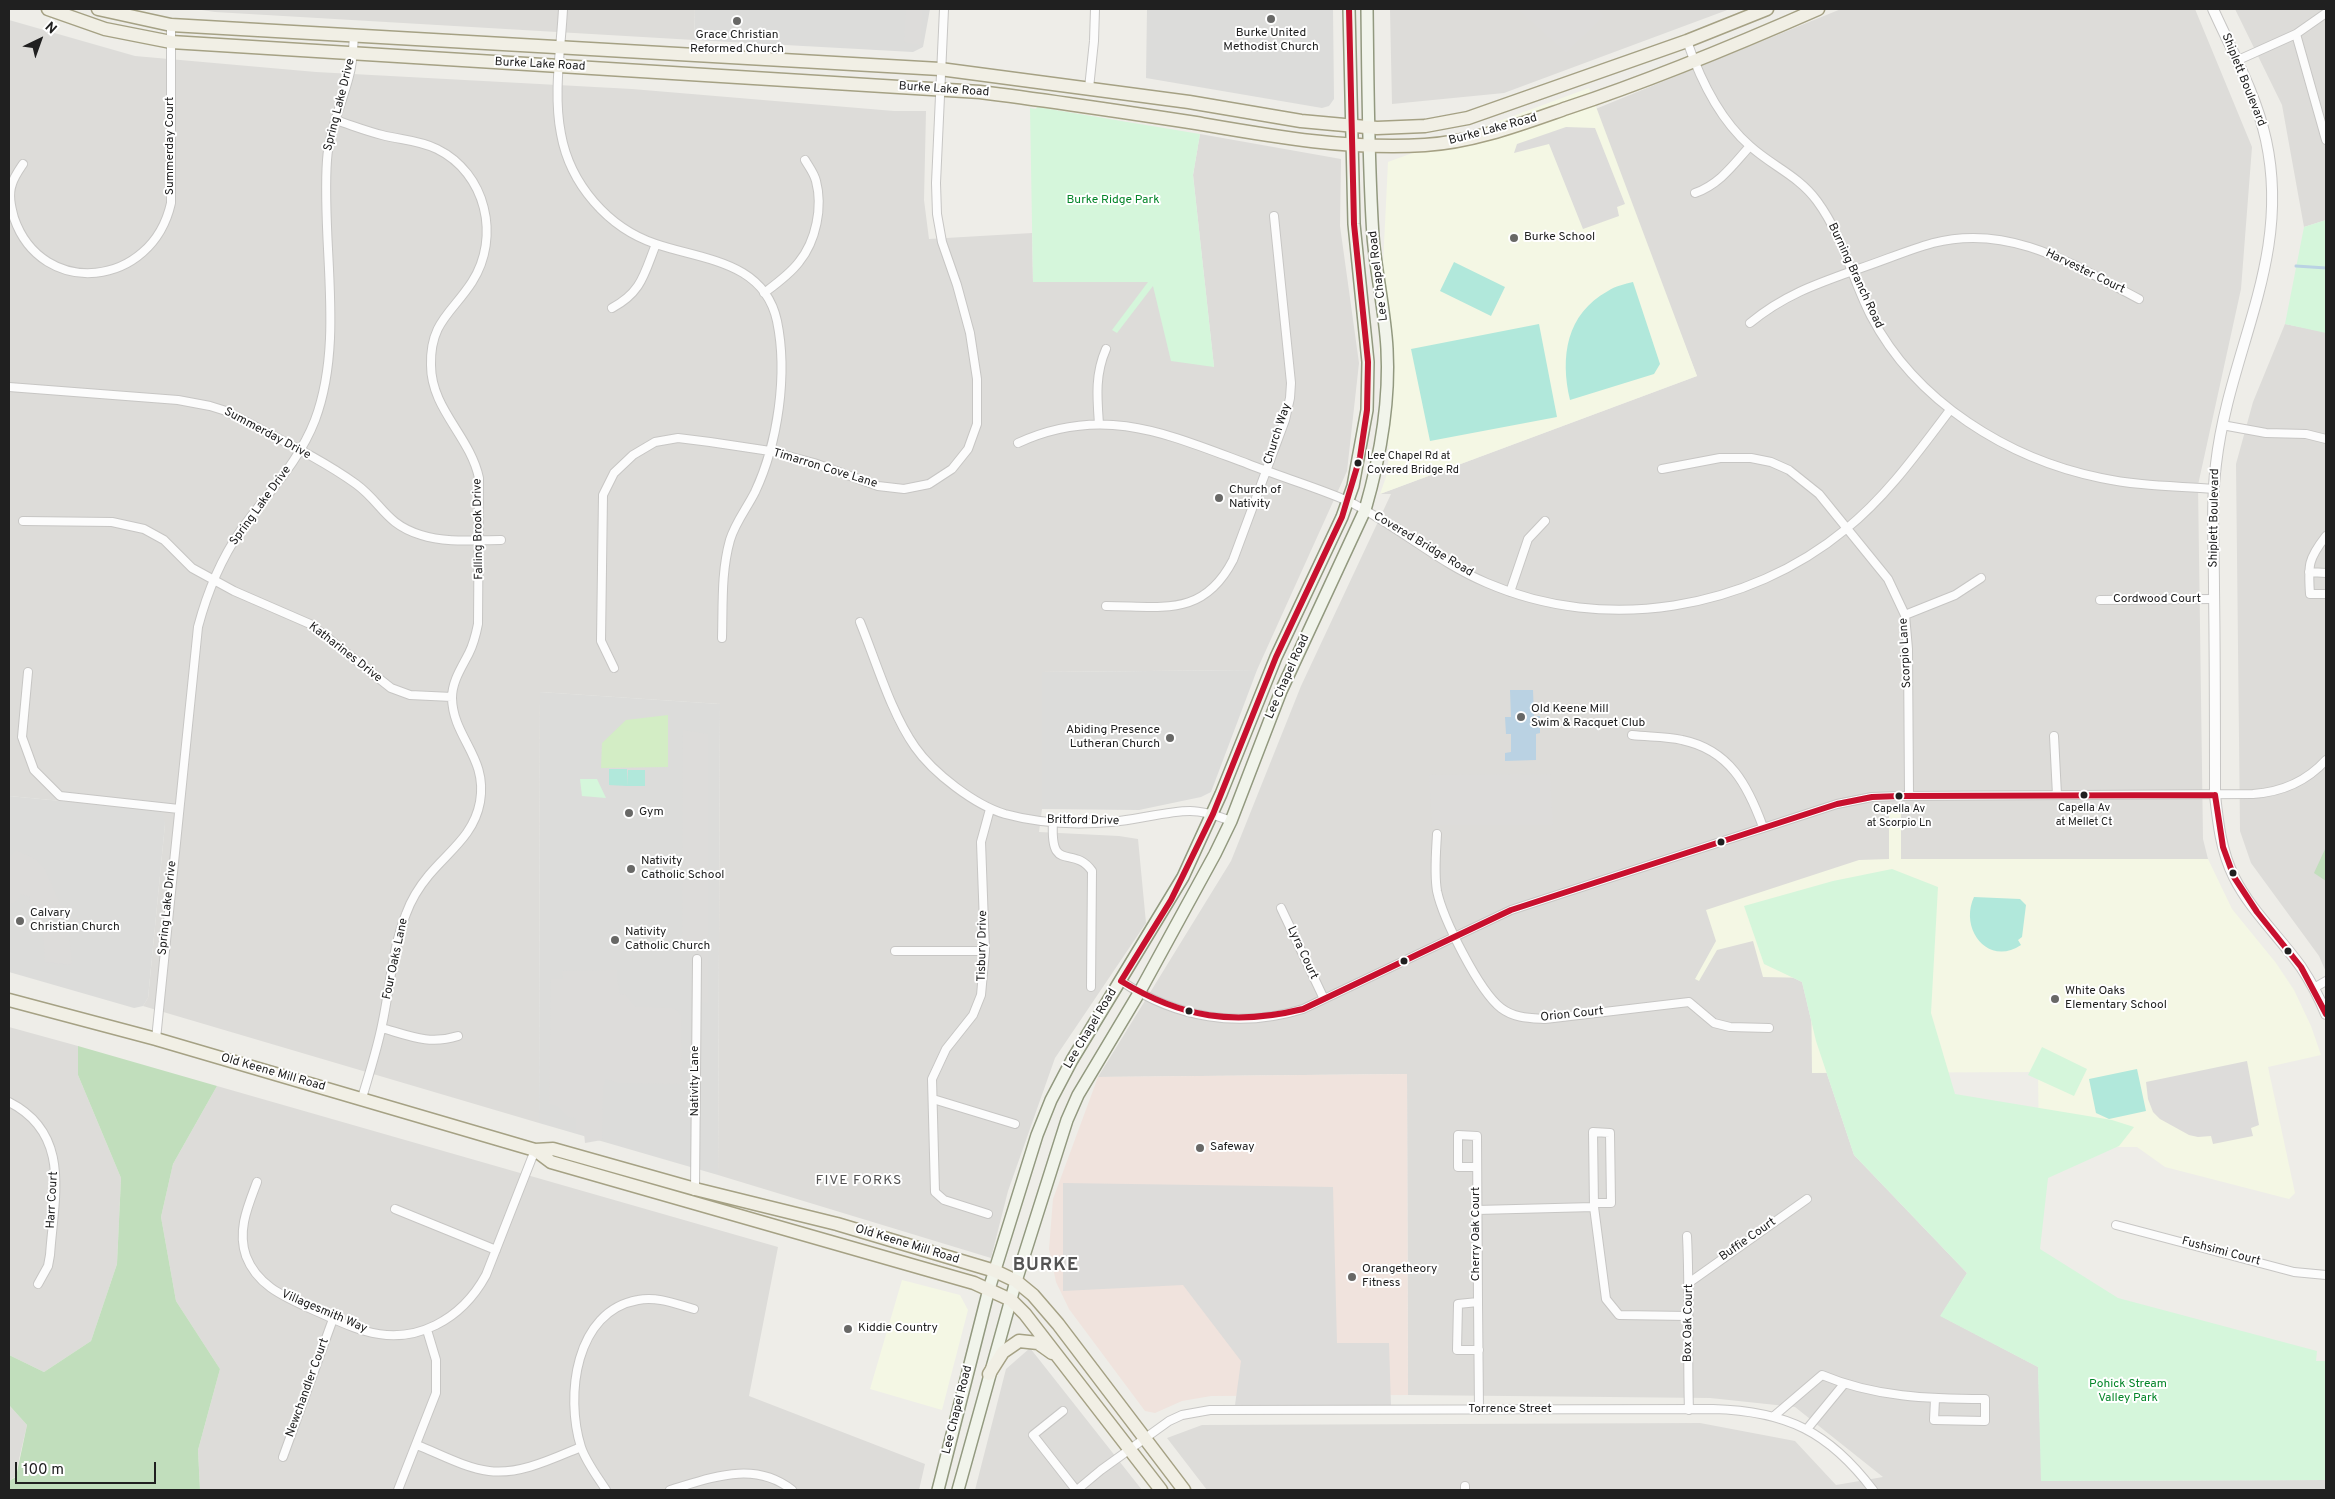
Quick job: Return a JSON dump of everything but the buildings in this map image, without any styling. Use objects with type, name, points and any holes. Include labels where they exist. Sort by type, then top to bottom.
[{"type":"main road","name":"Burke Lake Road","points":[[48,9],[105,29],[171,42],[559,65],[734,78],[940,89],[1081,105],[1274,136],[1352,144],[1425,145],[1484,135],[1584,103],[1694,61],[1818,9]]},
{"type":"main road","name":"Burke Lake Road","points":[[98,9],[171,25],[940,69],[1196,103],[1301,121],[1369,128],[1425,126],[1468,118],[1687,41],[1767,9]]},
{"type":"main road","name":"Lee Chapel Road","points":[[938,1490],[989,1289],[1037,1135],[1051,1100],[1072,1060],[1171,900],[1213,814],[1276,657],[1348,501],[1360,457],[1367,410],[1368,384],[1367,339],[1354,224],[1349,9]]},
{"type":"main road","name":"Lee Chapel Road","points":[[958,1490],[1010,1300],[1057,1150],[1078,1095],[1204,877],[1231,821],[1278,698],[1365,510],[1379,455],[1387,377],[1384,318],[1373,239],[1367,9]]},
{"type":"main road","name":"Old Keene Mill Road","points":[[9,1000],[156,1039],[535,1150],[553,1149],[695,1189],[837,1224],[995,1271],[1016,1281],[1033,1295],[1058,1324],[1184,1490]]},
{"type":"main road","name":"Old Keene Mill Road","points":[[535,1150],[551,1162],[974,1283],[1010,1300],[1044,1336],[1161,1490]]},
{"type":"main road","points":[[989,1374],[1008,1346],[1026,1340],[1044,1347],[1067,1367]]},
{"type":"street","points":[[563,9],[559,65],[559,122],[564,146],[573,171],[590,197],[608,216],[639,237],[656,244],[723,262],[741,271],[764,293],[773,307],[777,321],[782,378],[770,451],[755,491],[731,538],[723,577],[722,638]]},
{"type":"street","name":"Timarron Cove Lane","points":[[614,668],[601,640],[603,495],[614,473],[633,455],[655,442],[678,438],[770,451],[814,463],[878,486],[904,489],[929,484],[952,469],[968,449],[977,424],[978,379],[970,333],[957,285],[942,242],[937,214],[936,183],[944,9]]},
{"type":"street","points":[[1089,88],[1095,9]]},
{"type":"street","name":"Shiplett Boulevard","points":[[2213,9],[2254,103],[2265,138],[2272,178],[2273,215],[2265,272],[2222,425],[2213,489],[2216,795],[2219,831],[2234,877],[2254,910],[2296,962],[2314,988],[2326,1014]]},
{"type":"street","points":[[2236,61],[2296,34],[2326,13]]},
{"type":"street","name":"Summerday Court","points":[[23,164],[12,183],[10,197],[12,209],[22,235],[42,256],[67,269],[93,273],[126,265],[143,254],[162,230],[171,203],[171,25]]},
{"type":"street","points":[[2296,34],[2326,140]]},
{"type":"street","name":"Spring Lake Drive","points":[[156,1039],[194,644],[203,608],[240,532],[288,472],[318,412],[327,368],[329,318],[327,161],[335,120],[350,74],[354,35]]},
{"type":"street","name":"Burning Branch Road","points":[[1687,41],[1708,92],[1725,118],[1750,146],[1805,186],[1816,200],[1836,230],[1871,316],[1894,353],[1918,382],[1950,410],[2002,442],[2031,456],[2069,470],[2130,483],[2213,489]]},
{"type":"street","name":"Falling Brook Drive","points":[[335,120],[381,135],[418,141],[438,149],[466,171],[482,201],[487,230],[483,259],[472,282],[449,308],[440,324],[433,344],[431,364],[433,384],[439,402],[466,444],[476,467],[480,491],[478,624],[474,640],[457,678],[452,697]]},
{"type":"street","points":[[1695,193],[1708,188],[1722,179],[1750,146]]},
{"type":"street","points":[[764,293],[799,262],[812,238],[817,221],[818,189],[814,175],[805,160]]},
{"type":"street","name":"Church Way","points":[[1106,606],[1177,605],[1201,598],[1213,590],[1224,577],[1233,560],[1285,420],[1291,390],[1274,216]]},
{"type":"street","name":"Harvester Court","points":[[1750,323],[1770,306],[1786,297],[1933,243],[1963,239],[1995,239],[2025,245],[2052,254],[2139,298]]},
{"type":"street","points":[[612,308],[629,298],[638,288],[656,244]]},
{"type":"street","points":[[1099,424],[1097,382],[1100,363],[1106,349]]},
{"type":"street","name":"Summerday Drive","points":[[9,387],[194,402],[226,411],[355,484],[387,517],[405,529],[434,538],[501,540]]},
{"type":"street","name":"Covered Bridge Road","points":[[1018,443],[1037,434],[1060,428],[1099,424],[1122,425],[1162,432],[1348,501],[1458,569],[1510,592],[1548,602],[1596,609],[1640,610],[1686,604],[1732,592],[1776,575],[1817,552],[1847,529],[1885,494],[1950,410]]},
{"type":"street","points":[[2222,425],[2266,433],[2306,434],[2326,439]]},
{"type":"street","name":"Scorpio Lane","points":[[1662,469],[1720,458],[1751,458],[1771,462],[1789,470],[1807,482],[1888,579],[1905,615],[1908,649],[1909,796]]},
{"type":"street","name":"Katharines Drive","points":[[23,521],[112,522],[136,527],[164,540],[192,568],[234,591],[310,624],[390,688],[410,696],[452,697]]},
{"type":"street","points":[[1510,592],[1528,539],[1545,521]]},
{"type":"street","points":[[2326,536],[2312,553],[2309,572],[2310,594],[2326,594]]},
{"type":"street","points":[[2309,572],[2326,573]]},
{"type":"street","points":[[1905,615],[1956,595],[1981,578]]},
{"type":"street","name":"Cordwood Court","points":[[2100,600],[2214,599]]},
{"type":"street","name":"Britford Drive","points":[[860,622],[902,724],[915,747],[944,778],[990,809],[1006,814],[1052,822],[1135,820],[1189,811],[1213,814],[1231,821]]},
{"type":"street","points":[[28,672],[22,737],[34,770],[60,796],[178,809]]},
{"type":"street","name":"Four Oaks Lane","points":[[362,1098],[382,1028],[399,934],[405,915],[417,890],[427,876],[465,838],[480,802],[481,784],[478,766],[456,720],[452,697]]},
{"type":"street","points":[[1632,735],[1683,740],[1710,750],[1732,767],[1744,783],[1763,827]]},
{"type":"street","points":[[2054,736],[2056,795]]},
{"type":"street","points":[[1121,981],[1138,993],[1163,1005],[1191,1013],[1232,1020],[1257,1020],[1282,1016],[1303,1009],[1511,910],[1763,827],[1853,800],[1872,797],[1909,796],[2216,795],[2276,792],[2301,781],[2313,773],[2326,760]]},
{"type":"street","name":"Tisbury Drive","points":[[988,1214],[944,1200],[935,1192],[932,1079],[946,1049],[973,1015],[981,995],[985,950],[981,842],[990,809]]},
{"type":"street","points":[[1052,822],[1054,849],[1060,856],[1086,863],[1092,870],[1092,987]]},
{"type":"street","name":"Orion Court","points":[[1437,834],[1437,891],[1443,910],[1488,996],[1502,1009],[1522,1018],[1545,1019],[1689,1002],[1714,1023],[1730,1027],[1769,1028]]},
{"type":"street","name":"Lyra Court","points":[[1281,908],[1324,999]]},
{"type":"street","points":[[895,951],[985,950]]},
{"type":"street","name":"Nativity Lane","points":[[693,1203],[695,1189],[697,959]]},
{"type":"street","points":[[2314,988],[2326,981]]},
{"type":"street","points":[[382,1028],[432,1041],[443,1041],[458,1036]]},
{"type":"street","points":[[933,1099],[1015,1124]]},
{"type":"street","name":"Harr Court","points":[[9,1102],[25,1111],[39,1124],[48,1139],[55,1163],[50,1256],[48,1266],[38,1284]]},
{"type":"street","points":[[1477,1210],[1594,1205],[1611,1203],[1610,1133],[1593,1132],[1594,1205],[1606,1299],[1619,1314],[1688,1316]]},
{"type":"street","name":"Cherry Oak Court","points":[[1477,1167],[1458,1167],[1458,1135],[1477,1136],[1479,1410]]},
{"type":"street","name":"Villagesmith Way","points":[[257,1182],[243,1229],[244,1249],[251,1266],[260,1279],[272,1290],[333,1319],[366,1332],[381,1335],[398,1335],[427,1330],[455,1314],[471,1299],[486,1275],[535,1150]]},
{"type":"street","name":"Buffie Court","points":[[1690,1282],[1807,1199]]},
{"type":"street","points":[[395,1209],[496,1250]]},
{"type":"street","name":"Fushsimi Court","points":[[2116,1225],[2294,1272],[2326,1275]]},
{"type":"street","name":"Box Oak Court","points":[[1687,1236],[1690,1282],[1688,1316],[1689,1410]]},
{"type":"street","points":[[606,1490],[581,1447],[574,1408],[575,1384],[586,1341],[597,1323],[615,1308],[638,1300],[660,1300],[694,1308]]},
{"type":"street","points":[[1478,1302],[1458,1304],[1457,1350],[1479,1350]]},
{"type":"street","name":"Newchandler Court","points":[[283,1457],[333,1319]]},
{"type":"street","points":[[398,1490],[433,1404],[437,1385],[436,1360],[427,1330]]},
{"type":"street","points":[[1774,1416],[1822,1375],[1844,1384],[1894,1396],[1935,1399],[1985,1399],[1985,1421],[1934,1420],[1935,1399]]},
{"type":"street","points":[[1806,1429],[1844,1384]]},
{"type":"street","name":"Torrence Street","points":[[1076,1490],[1144,1439],[1182,1415],[1210,1410],[1736,1410],[1774,1416],[1806,1429],[1844,1456],[1873,1490]]},
{"type":"street","points":[[1063,1411],[1033,1435],[1076,1490]]},
{"type":"street","points":[[417,1445],[476,1468],[500,1472],[522,1468],[581,1447]]},
{"type":"street","points":[[670,1490],[726,1474],[740,1472],[769,1477],[792,1490]]},
{"type":"shaded area","points":[[195,9],[695,9],[694,40],[215,12]]},
{"type":"shaded area","points":[[695,9],[930,9],[923,47],[913,52],[694,40]]},
{"type":"shaded area","points":[[906,9],[922,9],[921,45],[904,42]]},
{"type":"shaded area","points":[[1147,9],[1333,9],[1334,99],[1329,106],[1322,108],[1146,78]]},
{"type":"shaded area","points":[[1390,9],[1730,9],[1504,93],[1392,104]]},
{"type":"shaded area","points":[[1522,9],[1597,9],[1605,16],[1566,53],[1519,11]]},
{"type":"shaded area","points":[[1841,9],[2195,9],[2252,147],[2241,289],[2198,485],[2203,839],[2208,859],[1938,887],[1764,964],[1802,982],[1816,1041],[1854,1155],[1967,1273],[1941,1316],[2038,1367],[2042,1481],[2326,1480],[2326,1490],[1207,1490],[1167,1438],[1202,1425],[1700,1423],[1795,1441],[1836,1485],[1883,1477],[1795,1407],[1710,1398],[1408,1395],[1407,1074],[1098,1077],[1231,861],[1301,686],[1391,494],[1380,494],[1697,376],[1593,110]]},
{"type":"shaded area","points":[[2235,9],[2326,9],[2326,220],[2304,227],[2282,105]]},
{"type":"shaded area","points":[[9,20],[135,56],[316,72],[632,89],[894,111],[926,111],[924,200],[929,239],[1032,233],[1033,282],[1148,282],[1153,285],[1214,367],[1193,175],[1200,134],[1341,159],[1340,226],[1359,363],[1347,471],[1257,670],[1042,672],[1042,809],[1039,832],[1119,836],[1138,839],[1146,923],[1055,1058],[1008,1191],[991,1258],[718,1175],[720,704],[540,692],[539,1123],[143,1006],[148,998],[165,824],[156,810],[9,796]]},
{"type":"shaded area","name":"Burke School","points":[[1589,88],[1697,376],[1380,494],[1386,477],[1389,455],[1379,348],[1388,162]]},
{"type":"shaded area","points":[[1566,127],[1595,128],[1625,204],[1617,207],[1619,216],[1583,229],[1549,144],[1514,153],[1517,144]]},
{"type":"shaded area","points":[[1454,262],[1505,287],[1491,316],[1440,291]]},
{"type":"shaded area","points":[[1633,282],[1660,364],[1654,374],[1570,400],[1566,368],[1570,338],[1575,324],[1594,301],[1620,285]]},
{"type":"shaded area","points":[[1539,324],[1557,417],[1430,441],[1411,349]]},
{"type":"shaded area","points":[[2285,324],[2326,332],[2326,972],[2319,956],[2251,863],[2240,831],[2236,464],[2253,402]]},
{"type":"shaded area","points":[[1257,670],[1211,792],[1201,797],[1139,810],[1042,809],[1042,672]]},
{"type":"shaded area","points":[[1510,690],[1533,690],[1534,716],[1540,716],[1540,733],[1536,734],[1536,760],[1505,761],[1505,753],[1511,752],[1511,734],[1506,734],[1505,717],[1511,717]]},
{"type":"shaded area","points":[[540,692],[720,704],[718,1175],[539,1123]]},
{"type":"shaded area","points":[[683,730],[708,734],[708,1003],[700,1002],[699,953],[682,951]]},
{"type":"shaded area","points":[[609,769],[627,769],[627,786],[609,785]]},
{"type":"shaded area","points":[[628,770],[645,770],[645,786],[627,786]]},
{"type":"shaded area","points":[[1550,774],[1553,825],[1432,825],[1429,775]]},
{"type":"shaded area","points":[[9,796],[156,810],[163,814],[165,824],[148,998],[143,1006],[134,1008],[9,972]]},
{"type":"shaded area","name":"White Oaks Elementary School","points":[[1889,805],[1901,805],[1901,859],[2208,859],[2232,909],[2276,963],[2294,990],[2311,1026],[2321,1055],[2268,1067],[2295,1193],[2289,1199],[2165,1167],[2137,1147],[2039,1147],[2038,1072],[1812,1073],[1811,978],[1763,977],[1753,941],[1717,950],[1699,981],[1695,979],[1716,941],[1706,910],[1859,860],[1889,859]]},
{"type":"shaded area","points":[[16,850],[37,860],[45,869],[68,922],[72,965],[45,962],[43,931],[29,903],[30,897],[21,894],[18,900],[9,905],[9,857]]},
{"type":"shaded area","points":[[1974,897],[2020,899],[2026,905],[2022,937],[2018,940],[2021,945],[2009,951],[1998,951],[1988,948],[1980,941],[1970,921],[1970,909]]},
{"type":"shaded area","points":[[617,970],[620,994],[626,995],[636,1007],[672,1008],[678,1011],[681,1016],[682,1084],[619,1083],[606,1079],[603,1085],[602,1140],[585,1143],[584,1133],[576,1133],[576,1118],[568,1117],[556,1105],[549,1104],[551,979],[563,979],[562,971]]},
{"type":"shaded area","points":[[9,1027],[78,1046],[78,1075],[121,1178],[117,1264],[91,1341],[44,1372],[9,1355]]},
{"type":"shaded area","points":[[2247,1061],[2259,1125],[2251,1128],[2253,1136],[2213,1144],[2211,1136],[2198,1137],[2189,1135],[2160,1119],[2153,1112],[2148,1099],[2146,1082]]},
{"type":"shaded area","points":[[2137,1069],[2146,1111],[2109,1119],[2096,1113],[2089,1079]]},
{"type":"shaded area","points":[[1407,1074],[1408,1395],[1211,1396],[1182,1401],[1155,1413],[1145,1411],[1069,1309],[1056,1282],[1049,1249],[1053,1199],[1098,1077]]},
{"type":"shaded area","points":[[217,1086],[778,1247],[749,1396],[925,1464],[919,1490],[200,1490],[198,1450],[220,1369],[176,1301],[161,1217],[173,1164]]},
{"type":"shaded area","points":[[1063,1183],[1333,1187],[1337,1343],[1389,1343],[1391,1406],[1235,1405],[1241,1361],[1183,1285],[1063,1291]]},
{"type":"shaded area","points":[[902,1280],[960,1295],[968,1310],[942,1410],[870,1389]]},
{"type":"shaded area","points":[[1030,1348],[1142,1490],[975,1490],[1006,1369]]},
{"type":"shaded area","points":[[9,1405],[27,1425],[15,1477],[9,1481]]},
{"type":"green space","name":"Burke Ridge Park","points":[[1037,107],[1200,134],[1193,175],[1214,367],[1171,361],[1153,286],[1117,333],[1112,330],[1148,282],[1033,282],[1030,108],[1036,109]]},
{"type":"green space","points":[[2326,220],[2326,333],[2285,324],[2304,227]]},
{"type":"green space","points":[[668,715],[668,767],[601,768],[602,743],[626,720]]},
{"type":"green space","points":[[580,779],[597,779],[606,798],[582,796]]},
{"type":"green space","points":[[2326,847],[2326,881],[2314,873]]},
{"type":"green space","name":"Pohick Stream Valley Park","points":[[1892,869],[1938,887],[1931,1013],[1955,1094],[2112,1120],[2134,1127],[2119,1146],[2048,1178],[2040,1249],[2118,1298],[2317,1351],[2316,1361],[2326,1361],[2326,1480],[2041,1481],[2038,1367],[1940,1316],[1967,1273],[1854,1155],[1816,1041],[1802,982],[1764,964],[1744,906],[1833,881]]},
{"type":"green space","points":[[78,1046],[217,1086],[173,1164],[161,1217],[176,1301],[220,1369],[198,1450],[200,1490],[9,1490],[9,1481],[16,1477],[27,1425],[9,1405],[9,1355],[44,1372],[91,1341],[117,1264],[121,1178],[78,1075]]},
{"type":"green space","points":[[2042,1047],[2087,1069],[2074,1096],[2028,1075]]},
{"type":"waterway","points":[[2296,266],[2326,268]]},
{"type":"transit line","points":[[1349,9],[1354,224],[1368,362],[1367,410],[1360,457],[1342,517],[1276,657],[1213,814],[1171,900],[1121,981],[1144,994],[1187,1011],[1231,1017],[1278,1014],[1303,1009],[1511,910],[1837,804],[1872,797],[1900,796],[2215,795]]},
{"type":"transit line","points":[[2215,795],[2223,847],[2234,877],[2257,912],[2301,967],[2326,1014]]},
{"type":"place","name":"Burke United Methodist Church","points":[[1271,19]]},
{"type":"place","name":"Grace Christian Reformed Church","points":[[737,21]]},
{"type":"place","name":"Burke School","points":[[1514,238]]},
{"type":"place","name":"Lee Chapel Rd at Covered Bridge Rd","points":[[1358,463]]},
{"type":"place","name":"Church of Nativity","points":[[1219,498]]},
{"type":"place","name":"Old Keene Mill Swim & Racquet Club","points":[[1521,717]]},
{"type":"place","name":"Abiding Presence Lutheran Church","points":[[1170,738]]},
{"type":"place","name":"Capella Av at Mellet Ct","points":[[2084,795]]},
{"type":"place","name":"Capella Av at Scorpio Ln","points":[[1899,796]]},
{"type":"place","name":"Gym","points":[[629,813]]},
{"type":"place","name":"Nativity Catholic School","points":[[631,869]]},
{"type":"place","name":"Calvary Christian Church","points":[[20,921]]},
{"type":"place","name":"Nativity Catholic Church","points":[[615,940]]},
{"type":"place","name":"White Oaks Elementary School","points":[[2055,999]]},
{"type":"place","name":"Safeway","points":[[1200,1148]]},
{"type":"place","name":"Orangetheory Fitness","points":[[1352,1277]]},
{"type":"place","name":"Kiddie Country","points":[[848,1329]]},
{"type":"district","name":"FIVE FORKS","points":[[859,1181]]},
{"type":"district","name":"BURKE","points":[[1046,1266]]}]
